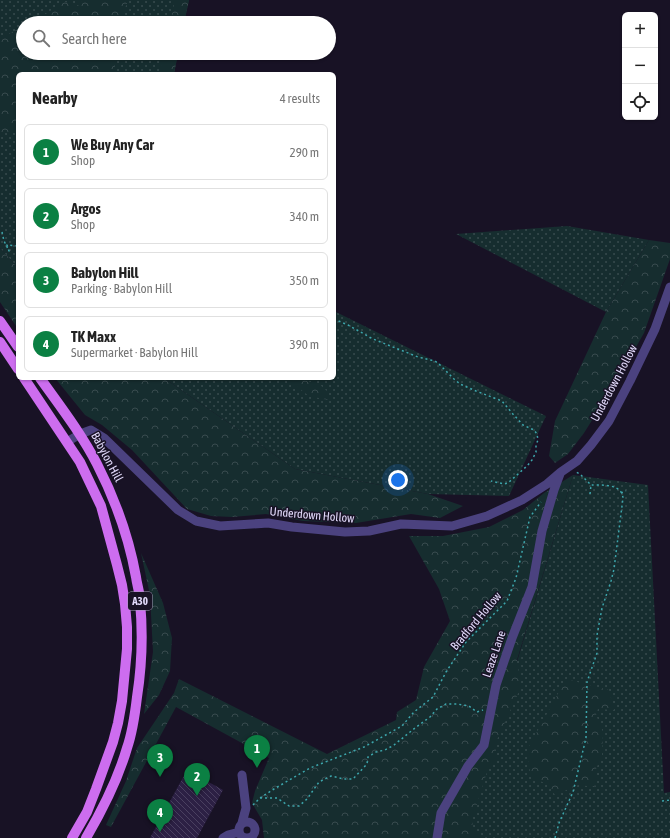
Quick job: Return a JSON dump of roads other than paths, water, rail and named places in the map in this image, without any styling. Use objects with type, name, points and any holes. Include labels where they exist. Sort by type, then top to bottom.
[{"type":"main road","points":[[0,321],[16,344]]},
{"type":"main road","points":[[0,342],[16,366]]},
{"type":"main road","name":"A30","points":[[25,380],[80,462],[101,506],[118,565],[127,627],[127,648],[122,701],[113,742],[87,812],[72,838]]},
{"type":"main road","name":"Babylon Hill","points":[[41,380],[80,434],[110,491],[126,533],[140,599],[142,651],[134,723],[127,748],[111,791],[86,838]]},
{"type":"street","name":"Underdown Hollow","points":[[80,434],[91,430],[104,438],[178,510],[196,521],[220,526],[268,523],[299,528],[345,532],[370,531],[400,524],[452,526],[487,516],[522,500],[547,484],[577,461],[609,421],[655,329],[670,287]]},
{"type":"street","name":"Babylon Hill","points":[[67,442],[80,434]]},
{"type":"street","name":"Leaze Lane","points":[[437,838],[442,813],[468,766],[484,745],[496,685],[532,587],[542,531],[561,472]]},
{"type":"street","points":[[244,776],[248,808],[255,830],[254,837],[247,838],[243,837],[241,827],[248,808]]},
{"type":"street","points":[[223,838],[241,827],[246,822],[254,825]]},
{"type":"place","name":"We Buy Any Car","points":[[257,768]]},
{"type":"place","name":"Babylon Hill","points":[[160,777]]},
{"type":"place","name":"Argos","points":[[197,796]]},
{"type":"place","name":"TK Maxx","points":[[160,832]]}]
